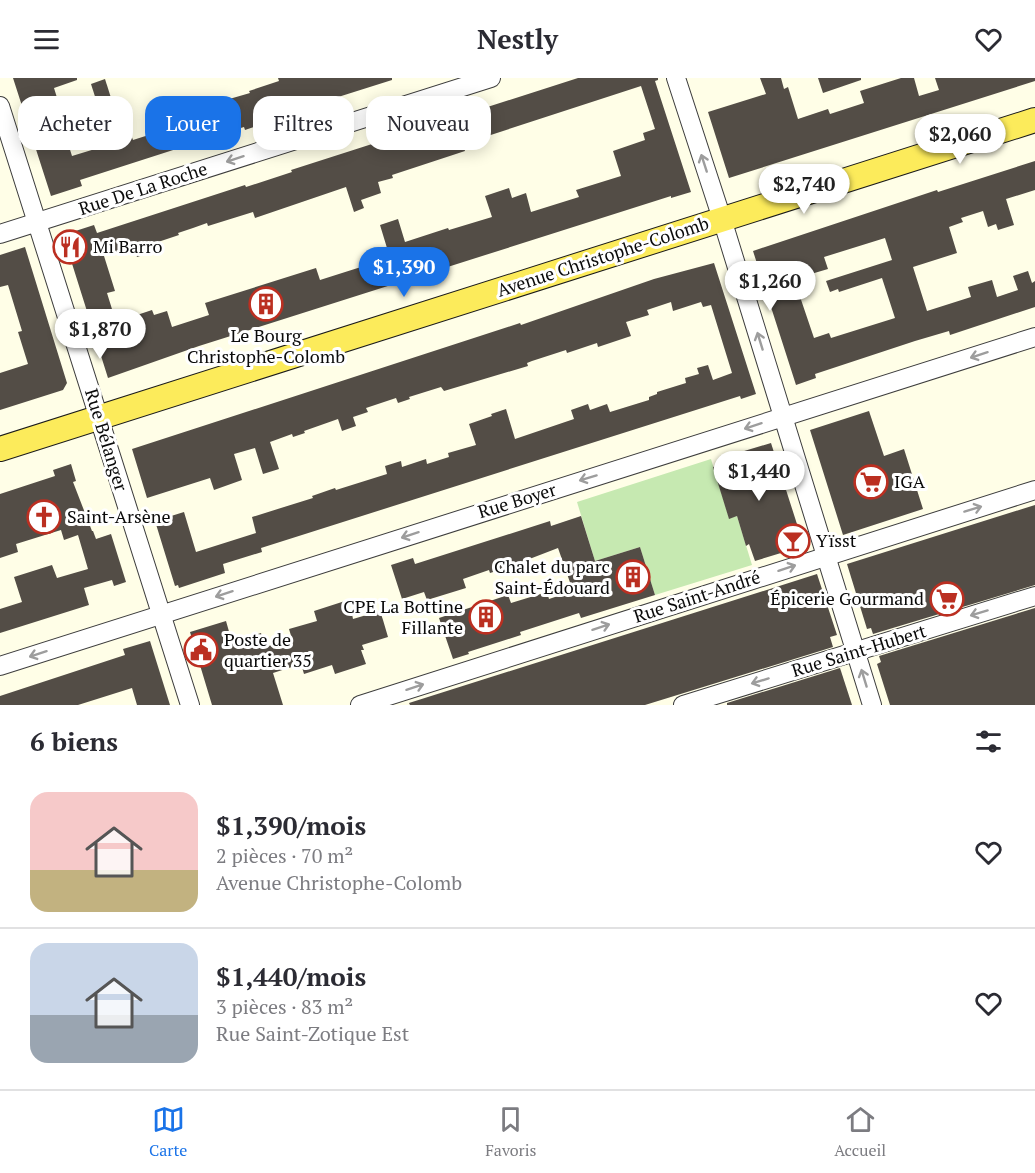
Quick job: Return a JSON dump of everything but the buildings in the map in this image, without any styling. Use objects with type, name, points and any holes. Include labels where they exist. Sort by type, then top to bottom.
[{"type":"main road","name":"Avenue Christophe-Colomb","points":[[0,449],[1035,120]]},
{"type":"street","name":"Rue De La Roche","points":[[0,234],[491,78]]},
{"type":"street","points":[[676,78],[722,219],[872,705]]},
{"type":"street","name":"Rue Bélanger","points":[[0,106],[190,705]]},
{"type":"street","name":"Rue Boyer","points":[[0,666],[1035,337]]},
{"type":"street","name":"Rue Saint-André","points":[[360,705],[1035,490]]},
{"type":"street","name":"Rue Saint-Hubert","points":[[683,705],[1035,596]]},
{"type":"green space","points":[[711,459],[729,518],[737,516],[752,565],[655,595],[640,547],[595,561],[577,502]]},
{"type":"place","name":"Mi Barro","points":[[70,247]]},
{"type":"place","name":"Le Bourg Christophe-Colomb","points":[[266,304]]},
{"type":"place","name":"IGA","points":[[871,482]]},
{"type":"place","name":"Saint-Arsène","points":[[44,517]]},
{"type":"place","name":"Yïsst","points":[[793,541]]},
{"type":"place","name":"Chalet du parc Saint-Édouard","points":[[633,577]]},
{"type":"place","name":"Épicerie Gourmand","points":[[947,599]]},
{"type":"place","name":"CPE La Bottine Fillante","points":[[486,617]]},
{"type":"place","name":"Poste de quartier 35","points":[[201,650]]}]
